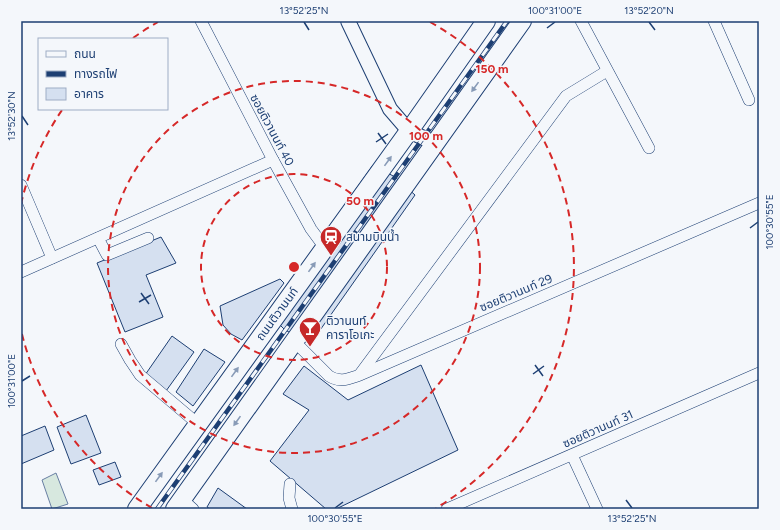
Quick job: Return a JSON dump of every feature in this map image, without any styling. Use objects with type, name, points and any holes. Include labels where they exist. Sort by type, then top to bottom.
[{"type":"main road","name":"ถนนติวานนท์","points":[[137,509],[486,21]]},
{"type":"main road","points":[[183,506],[294,341],[522,21]]},
{"type":"street","name":"ซอยติวานนท์ 40","points":[[201,21],[273,160],[311,229],[325,248]]},
{"type":"street","points":[[348,21],[390,109],[409,130],[434,143]]},
{"type":"street","points":[[581,21],[649,148]]},
{"type":"street","points":[[714,21],[749,100]]},
{"type":"street","points":[[360,375],[566,96],[607,71]]},
{"type":"street","points":[[21,272],[273,160]]},
{"type":"street","points":[[21,185],[52,258]]},
{"type":"street","name":"ซอยติวานนท์ 29","points":[[294,341],[328,376],[342,381],[360,375],[759,203]]},
{"type":"street","points":[[98,238],[107,255],[148,238]]},
{"type":"street","points":[[122,344],[140,375],[198,424]]},
{"type":"street","name":"ซอยติวานนท์ 31","points":[[447,509],[759,373]]},
{"type":"street","points":[[572,454],[597,509]]},
{"type":"street","points":[[290,484],[289,498],[292,509]]},
{"type":"shaded area","points":[[56,473],[68,504],[52,509],[42,480]]},
{"type":"building","name":"สนามบินน้ำ","points":[[373,165],[395,177],[415,195],[311,343],[285,330],[268,313]]},
{"type":"building","points":[[161,237],[176,263],[146,275],[163,317],[125,332],[97,263]]},
{"type":"building","points":[[280,279],[284,283],[242,340],[231,334],[223,325],[220,306]]},
{"type":"building","points":[[172,336],[194,352],[166,391],[145,375]]},
{"type":"building","points":[[204,349],[225,362],[193,406],[176,392]]},
{"type":"building","points":[[421,365],[458,450],[336,509],[326,509],[270,461],[309,410],[283,394],[304,366],[348,400]]},
{"type":"building","points":[[86,415],[101,453],[71,464],[57,427]]},
{"type":"building","points":[[45,426],[54,450],[21,464],[21,436]]},
{"type":"building","points":[[115,462],[121,477],[99,485],[93,470]]},
{"type":"building","points":[[218,488],[247,509],[210,509],[207,507]]},
{"type":"railway","points":[[157,509],[507,21]]},
{"type":"place","name":"สนามบินน้ำ","points":[[331,256]]},
{"type":"place","name":"ติวานนท์ คาราโอเกะ","points":[[310,348]]}]
